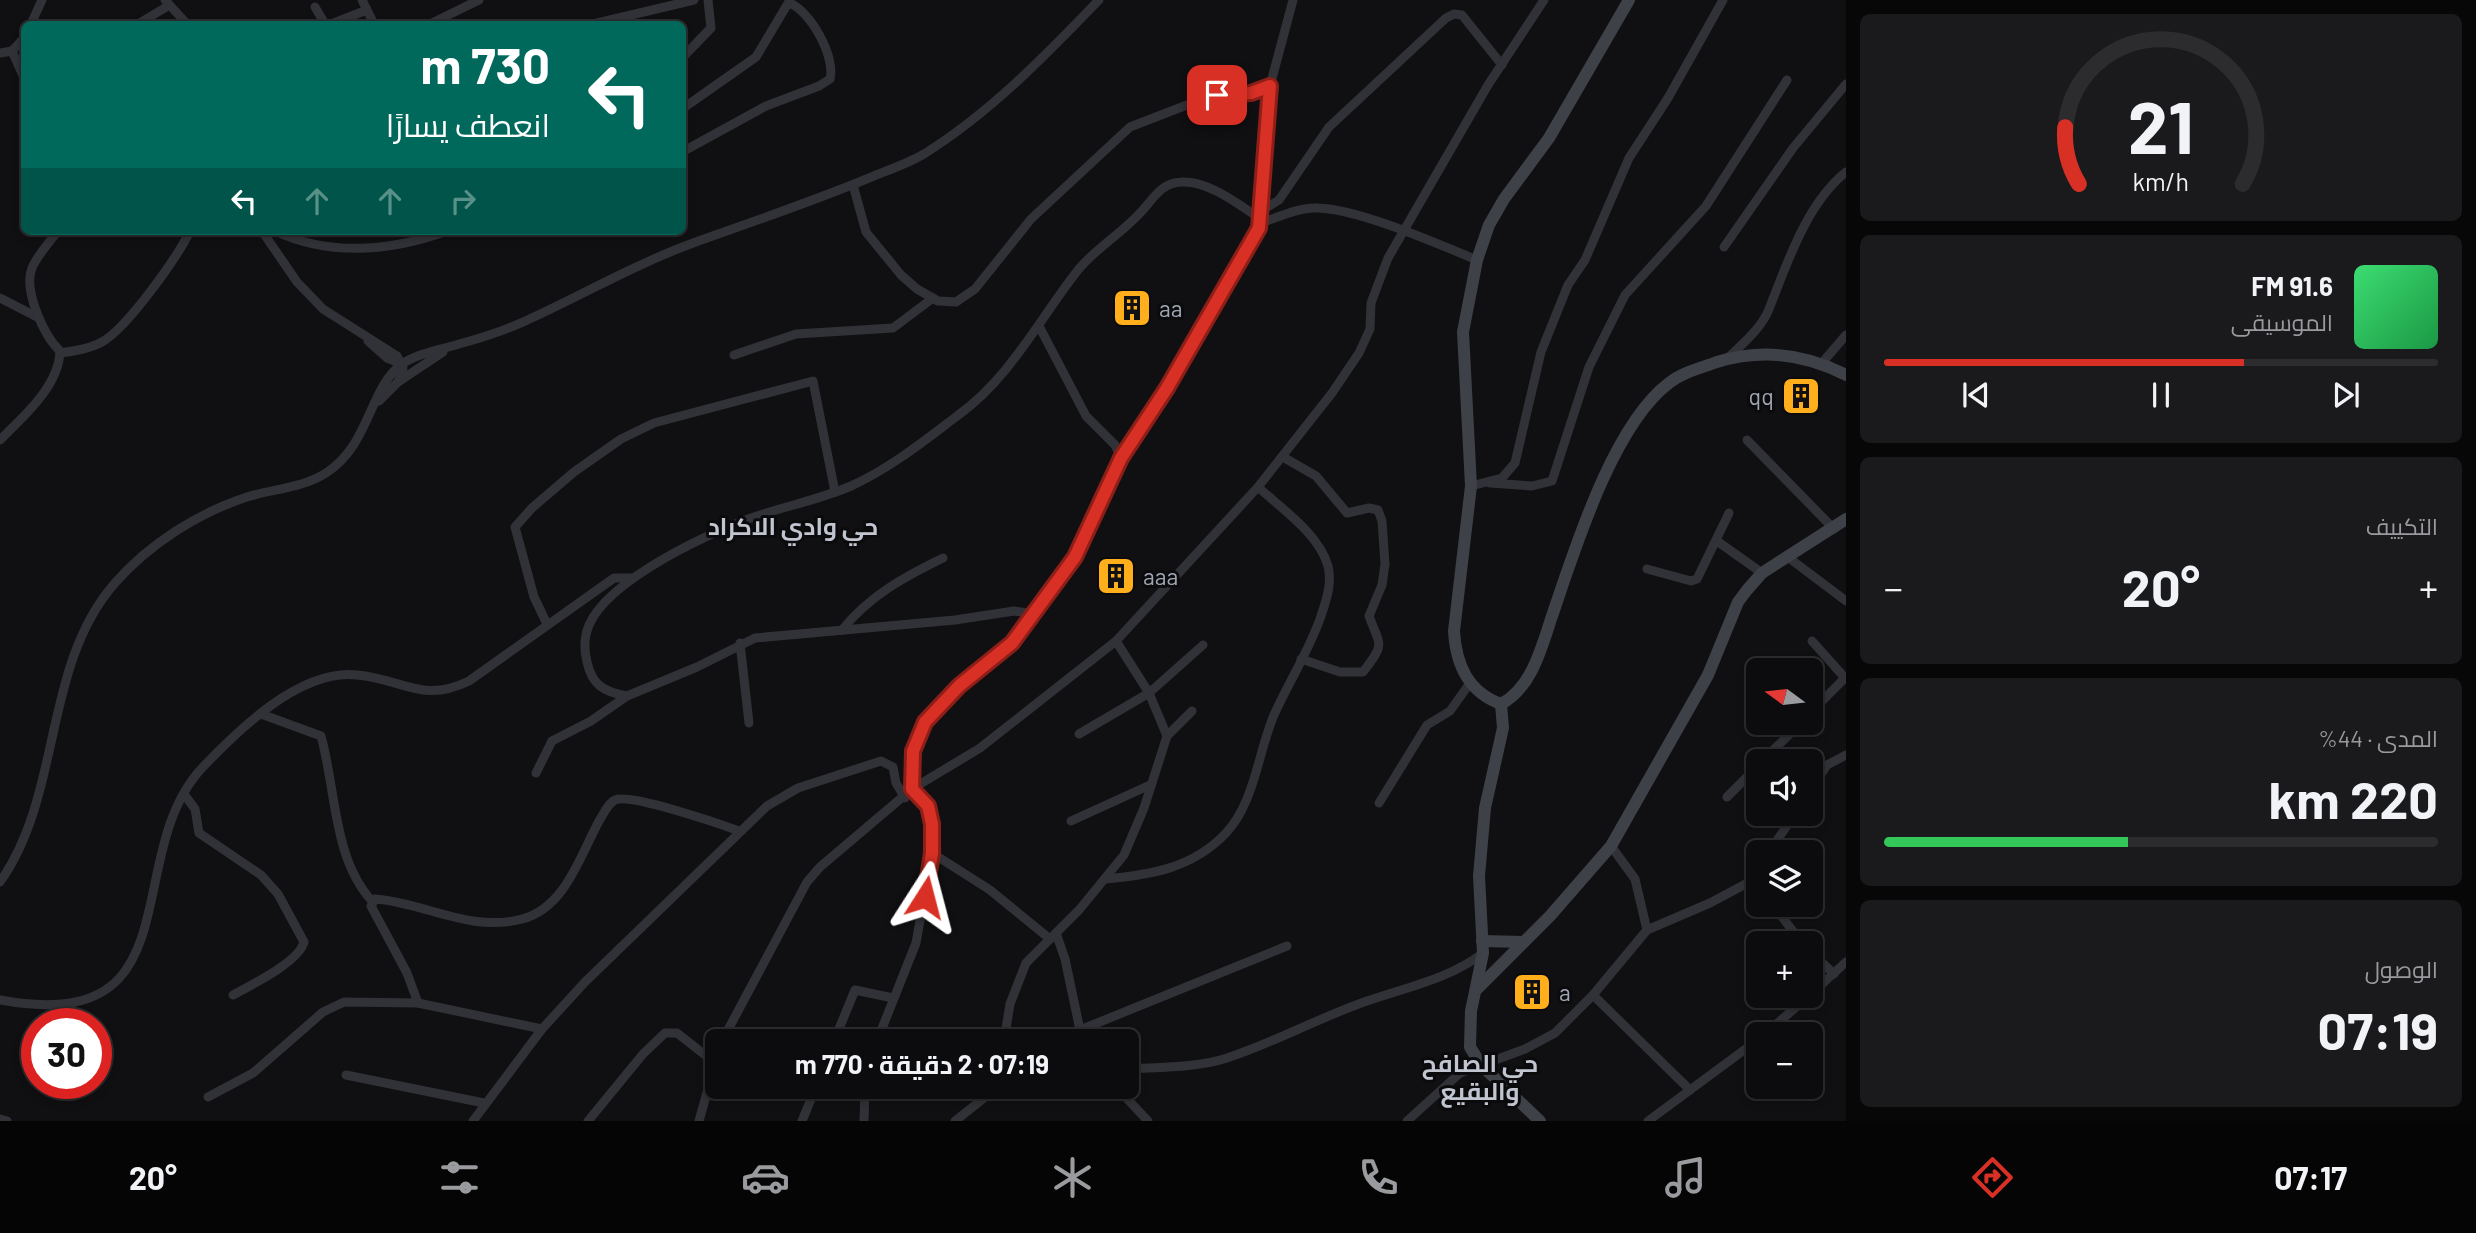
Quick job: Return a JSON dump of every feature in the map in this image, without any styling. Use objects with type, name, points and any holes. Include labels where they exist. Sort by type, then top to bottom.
[{"type":"street","points":[[32,21],[41,0]]},
{"type":"street","points":[[362,0],[372,21]]},
{"type":"street","points":[[435,21],[479,0]]},
{"type":"street","points":[[606,21],[694,0]]},
{"type":"street","points":[[686,54],[711,28],[708,0]]},
{"type":"street","points":[[0,882],[18,853],[30,825],[57,715],[76,653],[97,609],[116,582],[156,546],[202,516],[245,498],[327,472],[352,449],[378,402],[384,384],[402,364],[430,351],[519,324],[606,280],[687,245],[853,185],[925,153],[994,103],[1036,66],[1099,0]]},
{"type":"street","points":[[1261,218],[1270,86],[1293,0]]},
{"type":"street","points":[[728,1029],[807,882],[849,840],[905,798],[912,789],[980,748],[1116,641],[1283,457],[1359,353],[1370,329],[1371,303],[1378,282],[1502,65],[1544,0]]},
{"type":"street","points":[[1629,0],[1549,138],[1504,199],[1489,225],[1477,260],[1463,332],[1471,486],[1454,631],[1455,654],[1470,683],[1485,698],[1501,704],[1514,697],[1531,672],[1569,566],[1632,422],[1670,382],[1692,370],[1727,359],[1776,354],[1799,356],[1822,363],[1846,375]]},
{"type":"street","points":[[1471,486],[1488,482],[1510,471],[1519,455],[1541,352],[1567,285],[1585,260],[1629,158],[1668,98],[1723,0]]},
{"type":"street","points":[[686,106],[748,64],[761,49],[789,1],[806,13],[813,22],[828,59],[830,79],[819,86],[766,106],[686,150]]},
{"type":"street","points":[[142,21],[167,3],[184,21]]},
{"type":"street","points":[[315,7],[323,21]]},
{"type":"street","points":[[339,21],[367,10]]},
{"type":"street","points":[[881,1029],[916,943],[932,853],[932,824],[928,806],[912,789],[913,751],[925,722],[959,686],[1012,643],[1075,557],[1121,458],[1167,388],[1261,218],[1279,200],[1329,127],[1446,18],[1454,14],[1462,15],[1502,65]]},
{"type":"street","points":[[0,53],[12,51],[21,41]]},
{"type":"street","points":[[12,51],[21,71]]},
{"type":"street","points":[[1488,482],[1532,486],[1552,481],[1586,377],[1614,312],[1625,295],[1679,239],[1706,206],[1787,80]]},
{"type":"street","points":[[1724,247],[1793,148],[1846,84]]},
{"type":"street","points":[[853,185],[869,236],[907,282],[933,298],[949,303],[968,296],[1031,219],[1130,127],[1205,98],[1251,93],[1270,86]]},
{"type":"street","points":[[1727,359],[1769,310],[1773,295],[1812,215],[1833,182],[1846,172]]},
{"type":"street","points":[[627,696],[610,693],[593,680],[585,642],[593,617],[632,578],[737,523],[835,492],[888,465],[973,404],[1005,374],[1087,260],[1142,212],[1163,188],[1179,182],[1195,184],[1234,201],[1261,218],[1316,208],[1363,217],[1477,260]]},
{"type":"street","points":[[55,235],[32,266],[30,275],[32,295],[47,339],[60,353]]},
{"type":"street","points":[[60,353],[78,350],[108,337],[168,270],[188,235]]},
{"type":"street","points":[[265,235],[309,295],[334,317],[394,352],[402,364],[398,382]]},
{"type":"street","points":[[286,235],[317,246],[344,248],[402,245],[434,235]]},
{"type":"street","points":[[0,298],[39,318]]},
{"type":"street","points":[[734,355],[796,334],[893,327],[933,298]]},
{"type":"street","points":[[1039,326],[1086,416],[1115,445],[1121,458]]},
{"type":"street","points":[[1822,363],[1846,335]]},
{"type":"street","points":[[378,402],[398,382],[453,346]]},
{"type":"street","points":[[0,440],[50,383],[57,369],[60,353]]},
{"type":"street","points":[[402,364],[420,366]]},
{"type":"street","points":[[547,624],[534,597],[515,527],[573,472],[607,448],[654,423],[813,382],[835,492]]},
{"type":"street","points":[[1746,440],[1834,528]]},
{"type":"street","points":[[1283,457],[1316,476],[1347,513],[1378,510],[1384,546],[1382,585],[1369,616],[1378,632],[1377,654],[1363,673],[1340,672],[1301,659]]},
{"type":"street","points":[[1105,879],[1152,875],[1190,861],[1229,831],[1250,792],[1273,716],[1321,616],[1330,583],[1329,569],[1314,542],[1296,521],[1258,487]]},
{"type":"street","points":[[1647,569],[1691,581],[1697,579],[1729,513]]},
{"type":"street","points":[[1476,990],[1524,942],[1611,846],[1708,676],[1738,602],[1762,573],[1846,519]]},
{"type":"street","points":[[1717,541],[1762,573]]},
{"type":"street","points":[[842,630],[880,592],[943,558]]},
{"type":"street","points":[[1789,558],[1846,601]]},
{"type":"street","points":[[0,1000],[61,1005],[82,1001],[114,983],[130,965],[143,935],[178,803],[201,769],[229,740],[261,714],[304,686],[347,674],[430,692],[443,692],[469,681],[614,578],[632,578]]},
{"type":"street","points":[[536,773],[552,741],[591,721],[627,696],[710,661],[740,643],[755,638],[981,618],[1014,611],[1034,614]]},
{"type":"street","points":[[1116,641],[1149,693],[1167,736]]},
{"type":"street","points":[[1812,641],[1846,677],[1824,699]]},
{"type":"street","points":[[740,643],[749,723]]},
{"type":"street","points":[[1079,734],[1149,693],[1202,645]]},
{"type":"street","points":[[1379,803],[1427,725],[1450,710],[1470,683]]},
{"type":"street","points":[[1501,704],[1503,728],[1485,808],[1479,876],[1482,947],[1469,1032],[1471,1046],[1481,1065],[1540,1121]]},
{"type":"street","points":[[1007,1029],[1020,973],[1030,958],[1053,936],[1124,855],[1144,808],[1167,736],[1192,711]]},
{"type":"street","points":[[261,714],[321,736],[345,845],[358,883],[372,901],[375,914],[400,958],[418,1003]]},
{"type":"street","points":[[1775,749],[1789,735]]},
{"type":"street","points":[[1823,771],[1827,765],[1846,755]]},
{"type":"street","points":[[473,1121],[542,1029],[585,982],[767,806],[798,788],[881,761],[894,767],[895,783],[905,798]]},
{"type":"street","points":[[1727,797],[1746,778]]},
{"type":"street","points":[[1071,821],[1150,785]]},
{"type":"street","points":[[184,794],[195,809],[199,833],[261,875],[278,894],[304,942],[299,952],[284,965],[233,996]]},
{"type":"street","points":[[372,901],[381,899],[481,922],[526,918],[545,909],[558,896],[614,800],[639,801],[739,831]]},
{"type":"street","points":[[1611,846],[1635,879],[1647,930]]},
{"type":"street","points":[[932,853],[990,890],[1053,936],[1065,959],[1080,1029]]},
{"type":"street","points":[[1407,1121],[1460,1073],[1525,1049],[1555,1033],[1593,995],[1647,930],[1710,903],[1746,884]]},
{"type":"street","points":[[1782,917],[1793,931]]},
{"type":"street","points":[[1139,1068],[1200,1064],[1227,1058],[1368,1001],[1466,967],[1482,947],[1524,942]]},
{"type":"street","points":[[1082,1029],[1287,946]]},
{"type":"street","points":[[1823,984],[1846,962]]},
{"type":"street","points":[[1823,963],[1834,974]]},
{"type":"street","points":[[839,1029],[855,990],[893,998]]},
{"type":"street","points":[[1593,995],[1690,1090]]},
{"type":"street","points":[[208,1097],[253,1073],[318,1016],[337,1004],[379,1000],[418,1003],[542,1029]]},
{"type":"street","points":[[1779,1022],[1795,1008]]},
{"type":"street","points":[[588,1121],[643,1054],[664,1033],[677,1033],[705,1050]]},
{"type":"street","points":[[1648,1121],[1746,1049]]},
{"type":"street","points":[[346,1075],[484,1103]]},
{"type":"street","points":[[699,1121],[705,1098]]},
{"type":"street","points":[[802,1121],[811,1099]]},
{"type":"street","points":[[864,1121],[865,1099]]},
{"type":"street","points":[[955,1121],[983,1099]]},
{"type":"street","points":[[1127,1099],[1148,1121]]},
{"type":"street","points":[[0,1119],[7,1121]]},
{"type":"place","name":"aa","points":[[1132,308]]},
{"type":"place","name":"qq","points":[[1801,396]]},
{"type":"place","name":"aaa","points":[[1116,576]]},
{"type":"place","name":"a","points":[[1532,992]]},
{"type":"district","name":"حي وادي الاكراد","points":[[793,525]]},
{"type":"district","name":"حي الصافح والبقيع","points":[[1480,1076]]},
{"type":"route","points":[[925,897],[932,853],[932,824],[928,806],[912,789],[912,761],[918,734],[925,722],[959,686],[1020,634],[1075,557],[1121,458],[1167,388],[1259,228],[1270,86],[1251,93],[1217,95]]}]
